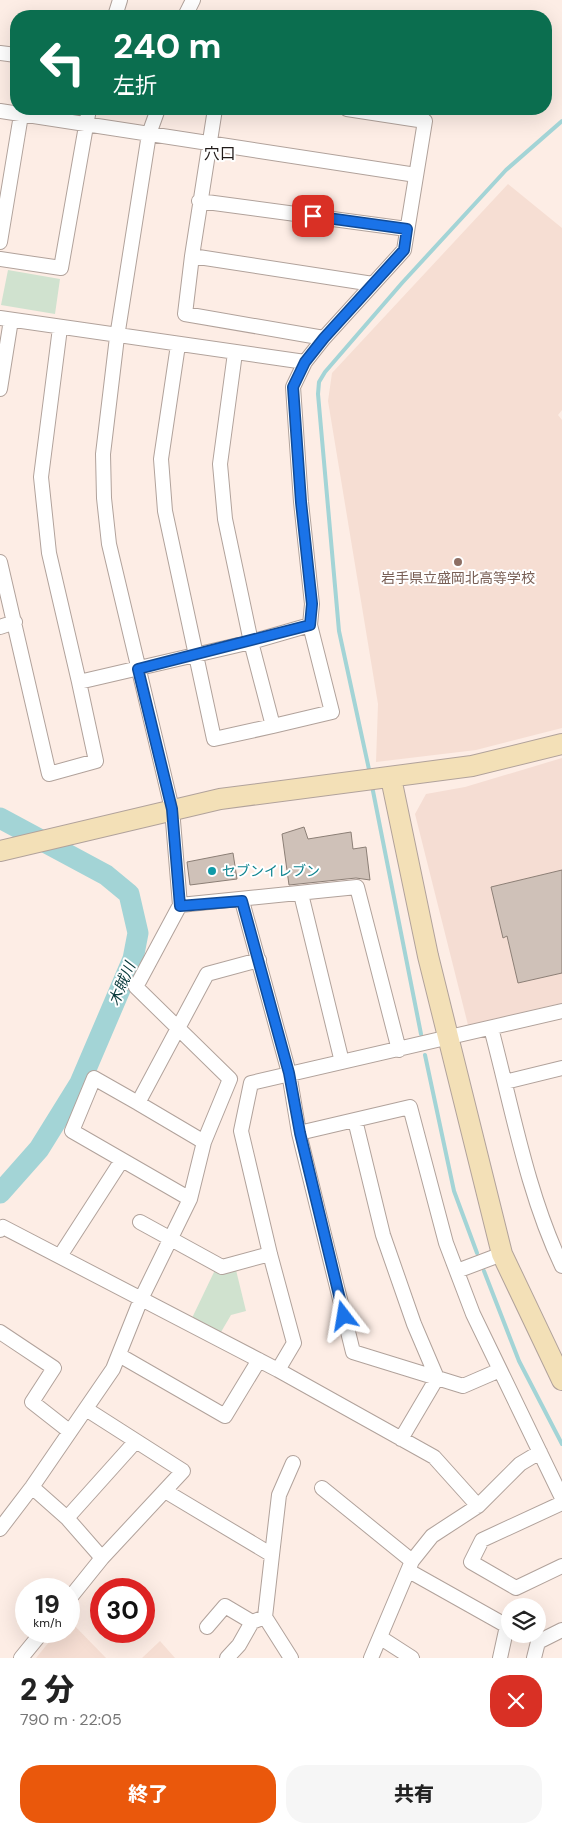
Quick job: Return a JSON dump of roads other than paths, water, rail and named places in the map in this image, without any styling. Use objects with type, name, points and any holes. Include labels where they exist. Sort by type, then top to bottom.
[{"type":"street","points":[[0,242],[21,115]]},
{"type":"street","points":[[41,115],[85,124],[416,175]]},
{"type":"street","points":[[0,259],[61,268],[87,115]]},
{"type":"street","points":[[0,1529],[32,1487],[113,1369],[141,1299],[190,1199],[204,1142],[230,1079],[136,987],[180,906],[172,809],[109,544],[104,498],[103,454],[117,337],[150,134],[156,115]]},
{"type":"street","points":[[214,115],[199,201],[185,314],[324,338]]},
{"type":"street","points":[[178,345],[162,459],[165,511],[214,739],[332,712],[310,625],[312,604],[301,502],[293,387],[305,362],[324,338],[404,250],[425,121],[386,115]]},
{"type":"street","points":[[199,201],[407,229]]},
{"type":"street","points":[[192,256],[373,284]]},
{"type":"street","points":[[0,389],[6,319],[117,337],[305,362]]},
{"type":"street","points":[[0,562],[49,774],[96,761],[49,553],[40,477],[60,328]]},
{"type":"street","points":[[235,353],[220,464],[225,519],[251,642],[273,726]]},
{"type":"street","points":[[0,627],[15,622]]},
{"type":"street","points":[[79,682],[195,656],[310,625]]},
{"type":"street","points":[[0,851],[220,799],[472,766],[562,744]]},
{"type":"street","points":[[391,778],[448,1039],[502,1254],[562,1380]]},
{"type":"street","points":[[180,906],[242,901],[358,887],[399,1050]]},
{"type":"street","points":[[301,894],[342,1062]]},
{"type":"street","points":[[242,901],[289,1073],[300,1133],[353,1352],[463,1386],[500,1370]]},
{"type":"street","points":[[138,1103],[207,974],[259,960]]},
{"type":"street","points":[[278,1370],[294,1343],[240,1131],[251,1083],[562,1012]]},
{"type":"street","points":[[491,1028],[550,1240],[562,1266]]},
{"type":"street","points":[[505,1082],[562,1068]]},
{"type":"street","points":[[190,1199],[72,1131],[94,1078],[204,1142]]},
{"type":"street","points":[[300,1133],[410,1107],[446,1243],[473,1314],[562,1498]]},
{"type":"street","points":[[355,1120],[383,1235],[414,1324],[437,1378]]},
{"type":"street","points":[[60,1256],[122,1160]]},
{"type":"street","points":[[140,1222],[222,1267],[270,1254]]},
{"type":"street","points":[[0,1230],[3,1226],[278,1370],[434,1457],[478,1506]]},
{"type":"street","points":[[457,1271],[502,1254]]},
{"type":"street","points":[[0,1332],[54,1368],[32,1402],[69,1431]]},
{"type":"street","points":[[119,1355],[226,1416],[259,1360]]},
{"type":"street","points":[[401,1439],[437,1378]]},
{"type":"street","points":[[80,1585],[102,1558],[183,1471],[86,1409]]},
{"type":"street","points":[[67,1518],[136,1442]]},
{"type":"street","points":[[371,1658],[410,1566],[432,1536],[478,1506],[520,1464],[540,1452]]},
{"type":"street","points":[[227,1658],[259,1619],[272,1555],[279,1495],[293,1463]]},
{"type":"street","points":[[32,1487],[67,1518],[102,1558]]},
{"type":"street","points":[[322,1488],[410,1566],[507,1626],[500,1658]]},
{"type":"street","points":[[165,1491],[272,1555]]},
{"type":"street","points":[[562,1503],[482,1540],[470,1562],[516,1588],[562,1566]]},
{"type":"street","points":[[207,1627],[226,1606],[259,1619],[291,1658]]},
{"type":"street","points":[[534,1658],[538,1642],[562,1630]]},
{"type":"street","points":[[381,1638],[412,1658]]},
{"type":"street","points":[[21,1658],[33,1643]]},
{"type":"waterway","points":[[370,774],[339,631],[318,394],[319,382],[325,372],[402,283],[506,170],[562,121]]},
{"type":"waterway","points":[[372,786],[421,1034]]},
{"type":"waterway","name":"木賊川","points":[[0,818],[106,875],[129,894],[138,933],[133,959],[80,1083],[39,1149],[0,1193]]},
{"type":"waterway","points":[[425,1055],[454,1191],[477,1253]]},
{"type":"waterway","points":[[484,1271],[519,1361],[562,1444]]},
{"type":"place","name":"岩手県立盛岡北高等学校","points":[[458,562]]},
{"type":"place","name":"セブンイレブン","points":[[212,871]]},
{"type":"district","name":"穴口","points":[[220,153]]}]
